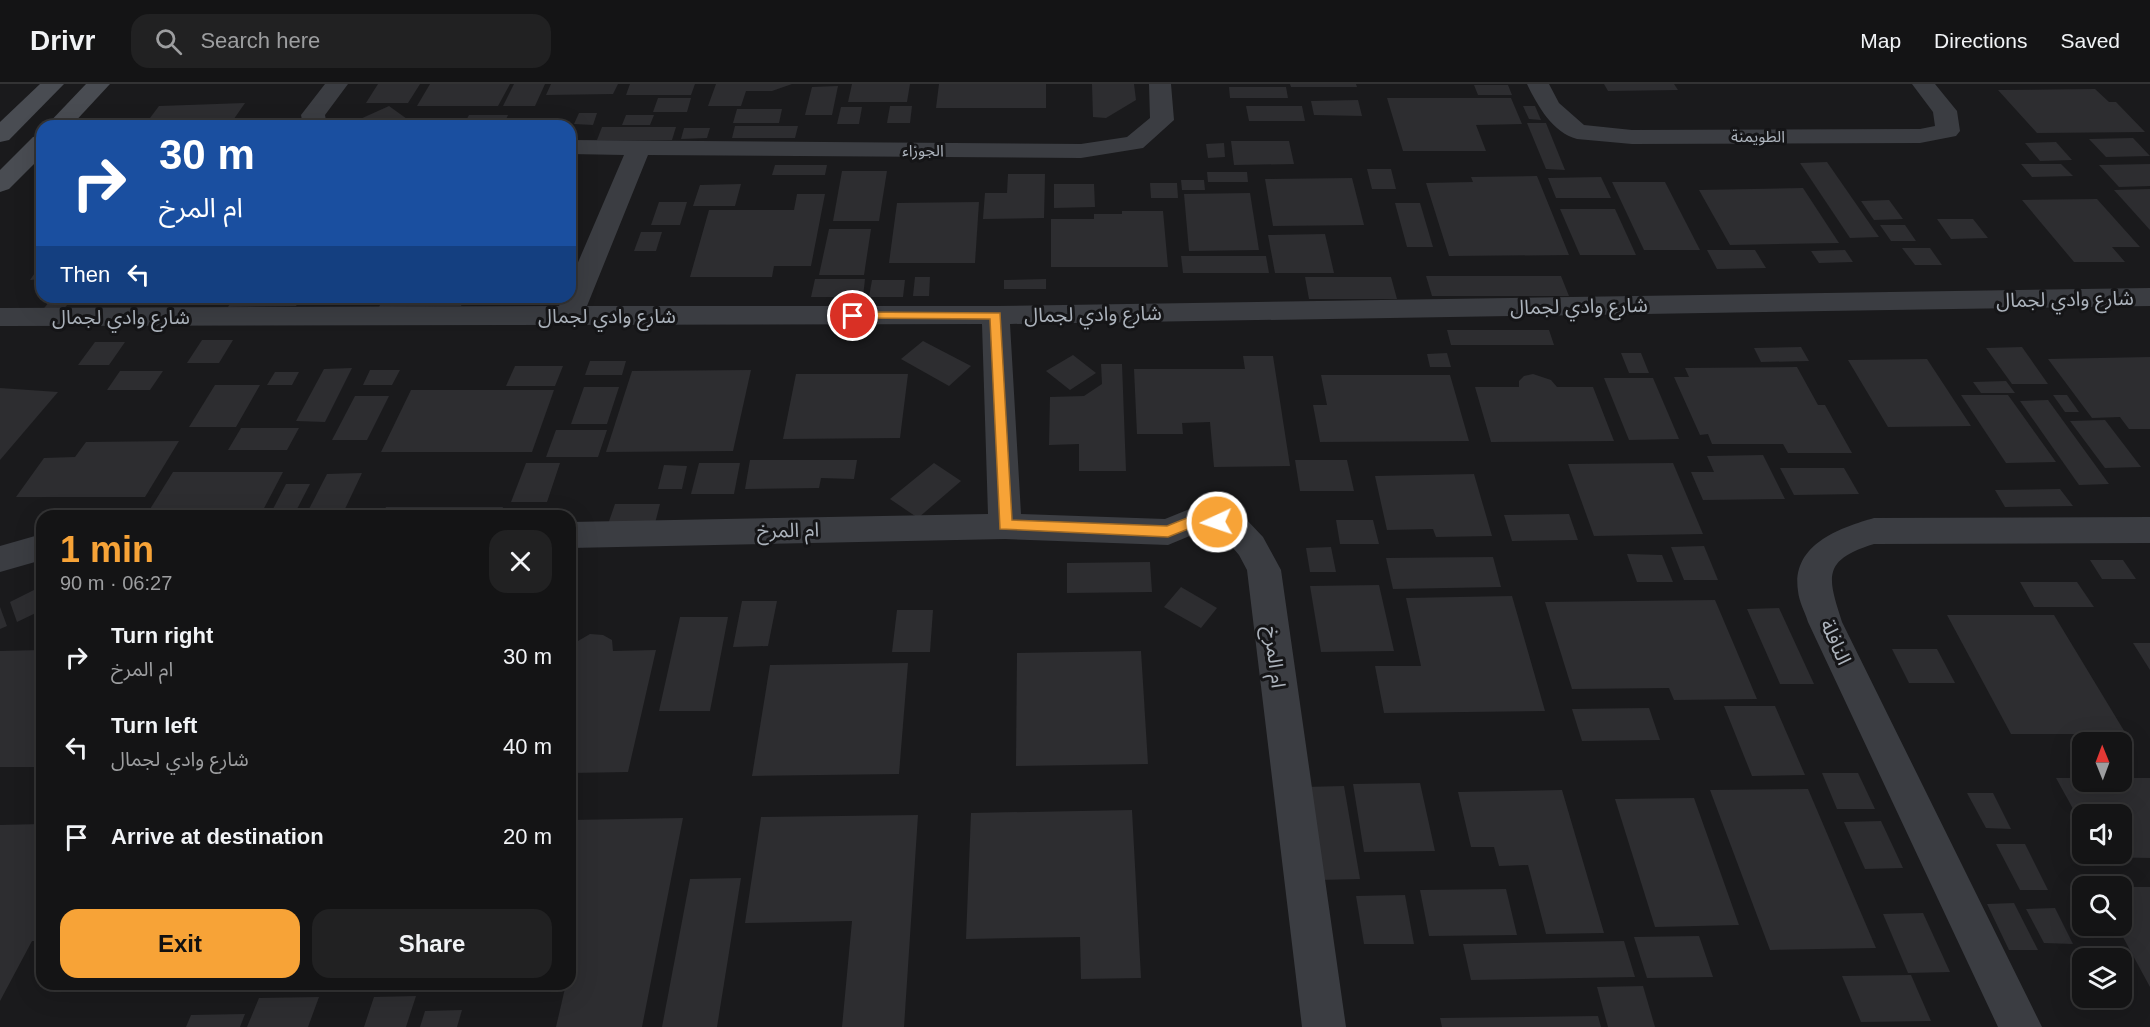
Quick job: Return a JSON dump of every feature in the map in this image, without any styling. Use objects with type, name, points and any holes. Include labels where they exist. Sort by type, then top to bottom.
[{"type":"main road","points":[[0,135],[53,84]]},
{"type":"main road","points":[[64,120],[99,84]]},
{"type":"main road","points":[[0,184],[36,148]]},
{"type":"street","points":[[314,120],[313,116],[337,84]]},
{"type":"street","name":"الجوزاء","points":[[576,147],[1082,151],[1134,143],[1162,120],[1160,84]]},
{"type":"street","name":"الطويمنة","points":[[1538,84],[1549,106],[1577,132],[1632,137],[1920,136],[1948,131],[1945,111],[1923,84]]},
{"type":"street","points":[[576,299],[639,148]]},
{"type":"street","name":"شارع وادي لجمال","points":[[0,317],[996,315],[2150,297]]},
{"type":"street","points":[[569,316],[574,303]]},
{"type":"street","points":[[996,315],[1005,525]]},
{"type":"street","name":"ام المرخ","points":[[576,535],[1005,525],[1168,532],[1202,518],[1233,526],[1251,546],[1264,570],[1324,1027]]},
{"type":"street","name":"النافلة","points":[[2020,1027],[1826,622],[1814,586],[1820,559],[1841,541],[1874,531],[2150,530]]},
{"type":"street","points":[[0,559],[36,549]]},
{"type":"building","points":[[378,84],[420,84],[408,103],[366,103]]},
{"type":"building","points":[[430,84],[510,84],[498,106],[417,106]]},
{"type":"building","points":[[514,84],[545,84],[535,106],[503,106]]},
{"type":"building","points":[[551,84],[618,84],[613,94],[546,95]]},
{"type":"building","points":[[630,84],[695,84],[691,95],[626,95]]},
{"type":"building","points":[[716,84],[792,84],[772,91],[746,91],[741,106],[708,106]]},
{"type":"building","points":[[852,84],[910,84],[907,102],[848,102]]},
{"type":"building","points":[[939,84],[1046,84],[1046,108],[936,108]]},
{"type":"building","points":[[1092,84],[1134,84],[1136,100],[1106,118],[1093,117]]},
{"type":"building","points":[[1290,84],[1356,84],[1357,87],[1291,87]]},
{"type":"building","points":[[1604,84],[1674,84],[1678,90],[1608,91]]},
{"type":"building","points":[[1474,85],[1508,85],[1512,95],[1478,95]]},
{"type":"building","points":[[838,86],[832,115],[805,115],[812,87]]},
{"type":"building","points":[[1229,87],[1286,87],[1288,98],[1230,98]]},
{"type":"building","points":[[2095,89],[2109,102],[2116,102],[2145,132],[2037,133],[1998,90]]},
{"type":"building","points":[[658,98],[691,98],[687,112],[653,112]]},
{"type":"building","points":[[1387,98],[1511,98],[1522,124],[1476,125],[1486,151],[1403,151]]},
{"type":"building","points":[[1358,100],[1362,116],[1314,115],[1311,101]]},
{"type":"building","points":[[245,103],[233,120],[148,120],[159,106]]},
{"type":"building","points":[[389,106],[407,119],[405,120],[358,120]]},
{"type":"building","points":[[890,106],[912,106],[910,123],[887,123]]},
{"type":"building","points":[[1246,106],[1302,106],[1305,121],[1249,121]]},
{"type":"building","points":[[1523,106],[1535,106],[1541,120],[1529,119]]},
{"type":"building","points":[[841,107],[862,107],[859,124],[837,124]]},
{"type":"building","points":[[737,109],[782,109],[779,123],[733,123]]},
{"type":"building","points":[[579,113],[597,113],[593,125],[576,124]]},
{"type":"building","points":[[469,115],[508,115],[506,120],[466,120]]},
{"type":"building","points":[[626,115],[654,115],[650,125],[622,125]]},
{"type":"building","points":[[1527,123],[1546,123],[1565,170],[1546,169]]},
{"type":"building","points":[[735,126],[798,126],[795,138],[732,138]]},
{"type":"building","points":[[602,127],[676,127],[672,140],[597,140]]},
{"type":"building","points":[[684,128],[710,128],[707,138],[681,139]]},
{"type":"building","points":[[2133,138],[2150,156],[2106,157],[2089,139]]},
{"type":"building","points":[[1231,141],[1289,141],[1294,164],[1234,165]]},
{"type":"building","points":[[2056,142],[2072,160],[2040,161],[2025,143]]},
{"type":"building","points":[[1224,143],[1225,157],[1208,158],[1206,144]]},
{"type":"building","points":[[1827,162],[1879,237],[1850,238],[1800,163]]},
{"type":"building","points":[[2021,164],[2061,164],[2073,176],[2032,177]]},
{"type":"building","points":[[2150,164],[2150,186],[2119,187],[2099,165]]},
{"type":"building","points":[[775,165],[827,165],[825,175],[772,175]]},
{"type":"building","points":[[1367,169],[1391,169],[1396,189],[1372,189]]},
{"type":"building","points":[[842,171],[887,171],[879,221],[833,221]]},
{"type":"building","points":[[1207,172],[1247,172],[1248,182],[1208,182]]},
{"type":"building","points":[[1008,174],[1045,174],[1044,218],[983,219],[985,193],[1007,193]]},
{"type":"building","points":[[1537,176],[1569,255],[1449,256],[1426,183],[1473,182],[1471,177]]},
{"type":"building","points":[[1601,177],[1611,198],[1556,198],[1548,178]]},
{"type":"building","points":[[1352,178],[1364,225],[1273,226],[1265,179]]},
{"type":"building","points":[[1181,180],[1204,180],[1205,190],[1182,190]]},
{"type":"building","points":[[1612,182],[1665,182],[1700,250],[1644,250]]},
{"type":"building","points":[[1150,183],[1177,183],[1178,198],[1151,198]]},
{"type":"building","points":[[741,184],[735,206],[693,206],[700,185]]},
{"type":"building","points":[[1054,184],[1094,184],[1095,207],[1054,208]]},
{"type":"building","points":[[1803,188],[1839,243],[1730,245],[1699,190]]},
{"type":"building","points":[[2150,189],[2150,230],[2114,190]]},
{"type":"building","points":[[1250,193],[1259,250],[1189,251],[1184,194]]},
{"type":"building","points":[[797,194],[825,194],[811,266],[774,266],[772,277],[690,277],[709,210],[794,210]]},
{"type":"building","points":[[2097,199],[2140,247],[2112,247],[2125,262],[2074,262],[2022,200]]},
{"type":"building","points":[[1889,200],[1903,219],[1874,220],[1861,201]]},
{"type":"building","points":[[659,202],[687,202],[680,225],[651,225]]},
{"type":"building","points":[[979,202],[975,263],[889,263],[897,203]]},
{"type":"building","points":[[1395,203],[1420,203],[1433,247],[1407,247]]},
{"type":"building","points":[[1560,209],[1615,209],[1636,255],[1580,255]]},
{"type":"building","points":[[1122,211],[1163,211],[1168,267],[1051,267],[1051,219],[1094,219],[1094,214],[1122,214]]},
{"type":"building","points":[[1937,219],[1973,219],[1988,238],[1951,239]]},
{"type":"building","points":[[1880,225],[1905,225],[1916,241],[1891,241]]},
{"type":"building","points":[[829,229],[871,229],[864,275],[819,275]]},
{"type":"building","points":[[641,232],[662,232],[656,251],[634,251]]},
{"type":"building","points":[[1325,234],[1334,273],[1275,273],[1268,235]]},
{"type":"building","points":[[1902,248],[1930,248],[1942,265],[1915,265]]},
{"type":"building","points":[[1707,250],[1755,250],[1766,268],[1717,269]]},
{"type":"building","points":[[1845,250],[1853,262],[1819,263],[1811,251]]},
{"type":"building","points":[[1181,256],[1266,256],[1269,273],[1183,273]]},
{"type":"building","points":[[36,272],[36,280],[30,280]]},
{"type":"building","points":[[1426,276],[1561,276],[1569,296],[1432,296]]},
{"type":"building","points":[[915,277],[930,277],[929,296],[913,296]]},
{"type":"building","points":[[1305,277],[1391,277],[1397,299],[1309,299]]},
{"type":"building","points":[[815,279],[865,279],[863,297],[811,297]]},
{"type":"building","points":[[1046,279],[1046,289],[1004,289],[1004,280]]},
{"type":"building","points":[[872,280],[905,280],[903,297],[869,297]]},
{"type":"building","points":[[48,303],[69,303],[61,312],[41,312]]},
{"type":"building","points":[[230,303],[298,303],[296,306],[228,307]]},
{"type":"building","points":[[381,303],[462,303],[461,306],[379,307]]},
{"type":"building","points":[[1447,330],[1549,330],[1554,345],[1451,345]]},
{"type":"building","points":[[202,340],[233,340],[219,363],[187,363]]},
{"type":"building","points":[[923,341],[971,366],[949,386],[901,359]]},
{"type":"building","points":[[95,342],[125,342],[109,365],[78,365]]},
{"type":"building","points":[[1801,347],[1809,361],[1761,362],[1754,348]]},
{"type":"building","points":[[2022,347],[2048,384],[2012,384],[1986,348]]},
{"type":"building","points":[[1447,353],[1451,367],[1430,367],[1427,354]]},
{"type":"building","points":[[1621,353],[1641,353],[1649,373],[1629,373]]},
{"type":"building","points":[[1073,355],[1096,373],[1070,390],[1046,371]]},
{"type":"building","points":[[1243,356],[1273,356],[1290,466],[1214,467],[1210,422],[1182,423],[1183,434],[1137,434],[1134,369],[1245,369]]},
{"type":"building","points":[[2150,357],[2150,429],[2129,429],[2120,417],[2092,418],[2048,359]]},
{"type":"building","points":[[1927,359],[1971,426],[1888,427],[1848,360]]},
{"type":"building","points":[[590,361],[626,361],[622,375],[585,375]]},
{"type":"building","points":[[1101,364],[1122,364],[1126,471],[1079,471],[1079,444],[1049,445],[1050,397],[1084,396],[1102,384]]},
{"type":"building","points":[[515,366],[563,366],[555,386],[506,386]]},
{"type":"building","points":[[1797,367],[1818,405],[1825,405],[1852,453],[1788,453],[1783,444],[1712,444],[1708,434],[1700,435],[1674,377],[1689,377],[1685,368]]},
{"type":"building","points":[[352,368],[325,422],[296,421],[324,369]]},
{"type":"building","points":[[370,370],[400,370],[392,385],[363,385]]},
{"type":"building","points":[[751,370],[733,451],[606,452],[632,371]]},
{"type":"building","points":[[120,371],[163,371],[150,390],[107,390]]},
{"type":"building","points":[[275,372],[299,372],[292,385],[267,385]]},
{"type":"building","points":[[796,374],[908,374],[900,438],[783,439]]},
{"type":"building","points":[[1533,374],[1551,380],[1557,387],[1593,387],[1614,441],[1491,442],[1475,387],[1519,387],[1519,381],[1524,376]]},
{"type":"building","points":[[1321,375],[1450,375],[1469,441],[1320,442],[1313,405],[1327,405]]},
{"type":"building","points":[[1604,378],[1653,378],[1679,439],[1629,440]]},
{"type":"building","points":[[2006,381],[2015,393],[1981,393],[1973,382]]},
{"type":"building","points":[[215,385],[260,385],[236,427],[189,427]]},
{"type":"building","points":[[584,387],[619,387],[607,424],[571,424]]},
{"type":"building","points":[[0,388],[58,392],[0,460]]},
{"type":"building","points":[[411,390],[554,390],[532,452],[381,452]]},
{"type":"building","points":[[1961,395],[2008,395],[2056,462],[2006,463]]},
{"type":"building","points":[[2053,395],[2067,395],[2079,412],[2065,412]]},
{"type":"building","points":[[355,396],[389,396],[367,440],[332,440]]},
{"type":"building","points":[[2048,400],[2109,484],[2079,485],[2020,401]]},
{"type":"building","points":[[2105,420],[2141,467],[2105,468],[2070,421]]},
{"type":"building","points":[[241,428],[299,428],[287,450],[228,450]]},
{"type":"building","points":[[556,430],[607,430],[598,457],[546,457]]},
{"type":"building","points":[[179,441],[145,497],[16,497],[44,458],[75,457],[86,442]]},
{"type":"building","points":[[1763,455],[1785,499],[1703,500],[1691,472],[1714,472],[1707,456]]},
{"type":"building","points":[[750,460],[857,460],[854,479],[821,478],[819,488],[745,489]]},
{"type":"building","points":[[1295,460],[1347,460],[1354,491],[1300,491]]},
{"type":"building","points":[[526,463],[560,463],[547,502],[511,502]]},
{"type":"building","points":[[699,463],[740,463],[734,494],[691,494]]},
{"type":"building","points":[[934,463],[961,481],[918,518],[890,499]]},
{"type":"building","points":[[1673,463],[1703,534],[1594,536],[1568,464]]},
{"type":"building","points":[[664,465],[687,466],[682,489],[658,489]]},
{"type":"building","points":[[1780,468],[1844,468],[1859,494],[1794,495]]},
{"type":"building","points":[[173,472],[283,472],[263,510],[149,510]]},
{"type":"building","points":[[362,473],[344,510],[309,510],[327,474]]},
{"type":"building","points":[[1474,474],[1492,536],[1436,537],[1433,529],[1387,530],[1375,476]]},
{"type":"building","points":[[286,484],[310,484],[297,509],[273,509]]},
{"type":"building","points":[[2060,489],[2073,506],[2005,507],[1995,490]]},
{"type":"building","points":[[615,504],[660,504],[654,527],[607,527]]},
{"type":"building","points":[[386,507],[503,507],[502,510],[385,510]]},
{"type":"building","points":[[1569,514],[1578,540],[1512,541],[1504,515]]},
{"type":"building","points":[[1336,520],[1373,520],[1379,544],[1340,544]]},
{"type":"building","points":[[1704,546],[1718,580],[1684,580],[1671,547]]},
{"type":"building","points":[[1331,547],[1336,572],[1310,572],[1306,548]]},
{"type":"building","points":[[1627,554],[1662,555],[1673,582],[1637,582]]},
{"type":"building","points":[[1493,557],[1501,587],[1393,589],[1386,558]]},
{"type":"building","points":[[2090,560],[2123,560],[2136,579],[2102,579]]},
{"type":"building","points":[[1150,562],[1152,592],[1067,593],[1067,563]]},
{"type":"building","points":[[2020,582],[2077,582],[2094,607],[2034,607]]},
{"type":"building","points":[[1379,585],[1394,651],[1321,652],[1310,586]]},
{"type":"building","points":[[1181,587],[1217,608],[1201,628],[1164,607]]},
{"type":"building","points":[[36,589],[36,613],[17,622],[10,602]]},
{"type":"building","points":[[1512,596],[1545,711],[1384,713],[1375,666],[1421,666],[1406,598]]},
{"type":"building","points":[[1715,600],[1757,699],[1674,700],[1669,688],[1572,689],[1545,602]]},
{"type":"building","points":[[742,601],[777,601],[768,646],[733,647]]},
{"type":"building","points":[[0,607],[7,626],[0,629]]},
{"type":"building","points":[[1779,608],[1814,684],[1780,684],[1747,609]]},
{"type":"building","points":[[897,610],[933,610],[930,652],[892,652]]},
{"type":"building","points":[[1947,615],[2054,615],[2125,732],[2011,734]]},
{"type":"building","points":[[680,617],[728,617],[710,711],[659,711]]},
{"type":"building","points":[[590,634],[603,635],[612,640],[613,651],[656,650],[628,772],[576,773],[576,644]]},
{"type":"building","points":[[2133,643],[2150,643],[2150,670]]},
{"type":"building","points":[[1892,649],[1937,649],[1955,683],[1909,683]]},
{"type":"building","points":[[36,650],[36,767],[0,767],[0,651]]},
{"type":"building","points":[[1141,651],[1148,764],[1016,766],[1017,653]]},
{"type":"building","points":[[908,663],[899,774],[752,776],[770,665]]},
{"type":"building","points":[[1724,706],[1775,706],[1805,775],[1752,776]]},
{"type":"building","points":[[1649,708],[1660,740],[1582,741],[1572,709]]},
{"type":"building","points":[[1822,773],[1858,773],[1875,809],[1837,809]]},
{"type":"building","points":[[2056,778],[2072,778],[2072,792],[2132,792],[2132,778],[2150,778],[2150,858],[2132,858],[2132,804],[2072,804],[2072,807]]},
{"type":"building","points":[[1420,783],[1435,851],[1364,852],[1353,784]]},
{"type":"building","points":[[1344,786],[1360,879],[1318,880],[1305,787]]},
{"type":"building","points":[[1808,789],[1876,948],[1770,950],[1710,790]]},
{"type":"building","points":[[1562,790],[1604,933],[1546,934],[1528,865],[1499,866],[1494,847],[1471,847],[1458,792]]},
{"type":"building","points":[[1967,793],[1993,793],[2011,829],[1986,828]]},
{"type":"building","points":[[1694,798],[1739,925],[1655,927],[1615,799]]},
{"type":"building","points":[[1132,810],[1141,978],[1081,979],[1080,937],[966,939],[971,813]]},
{"type":"building","points":[[918,815],[904,1027],[842,1027],[852,921],[745,923],[761,817]]},
{"type":"building","points":[[683,818],[642,1027],[556,1027],[565,990],[576,990],[576,820]]},
{"type":"building","points":[[1881,821],[1903,868],[1865,869],[1844,822]]},
{"type":"building","points":[[36,824],[36,941],[32,941],[0,1001],[0,825]]},
{"type":"building","points":[[1996,844],[2025,844],[2048,890],[2020,890]]},
{"type":"building","points":[[741,878],[717,1027],[662,1027],[690,879]]},
{"type":"building","points":[[2132,887],[2150,887],[2150,987],[2132,954],[2132,948],[2129,948],[2122,936],[2132,936]]},
{"type":"building","points":[[1506,889],[1517,935],[1429,936],[1420,890]]},
{"type":"building","points":[[1405,895],[1414,944],[1364,944],[1356,896]]},
{"type":"building","points":[[2014,903],[2038,950],[2009,950],[1987,904]]},
{"type":"building","points":[[2055,908],[2073,944],[2044,943],[2026,909]]},
{"type":"building","points":[[1923,913],[1950,972],[1908,973],[1883,914]]},
{"type":"building","points":[[1699,936],[1713,977],[1647,978],[1634,937]]},
{"type":"building","points":[[1624,941],[1635,977],[1471,980],[1463,944]]},
{"type":"building","points":[[1911,975],[1931,1021],[1861,1022],[1842,976]]},
{"type":"building","points":[[1643,986],[1655,1027],[1608,1027],[1597,987]]},
{"type":"building","points":[[416,996],[406,1027],[364,1027],[374,997]]},
{"type":"building","points":[[319,997],[308,1027],[247,1027],[259,998]]},
{"type":"building","points":[[462,1010],[457,1027],[420,1027],[425,1011]]},
{"type":"building","points":[[245,1014],[240,1027],[186,1027],[191,1015]]},
{"type":"building","points":[[1598,1016],[1601,1027],[1442,1027],[1440,1018]]},
{"type":"route","points":[[853,316],[996,315],[1005,525],[1168,532],[1202,518],[1217,522]]}]
